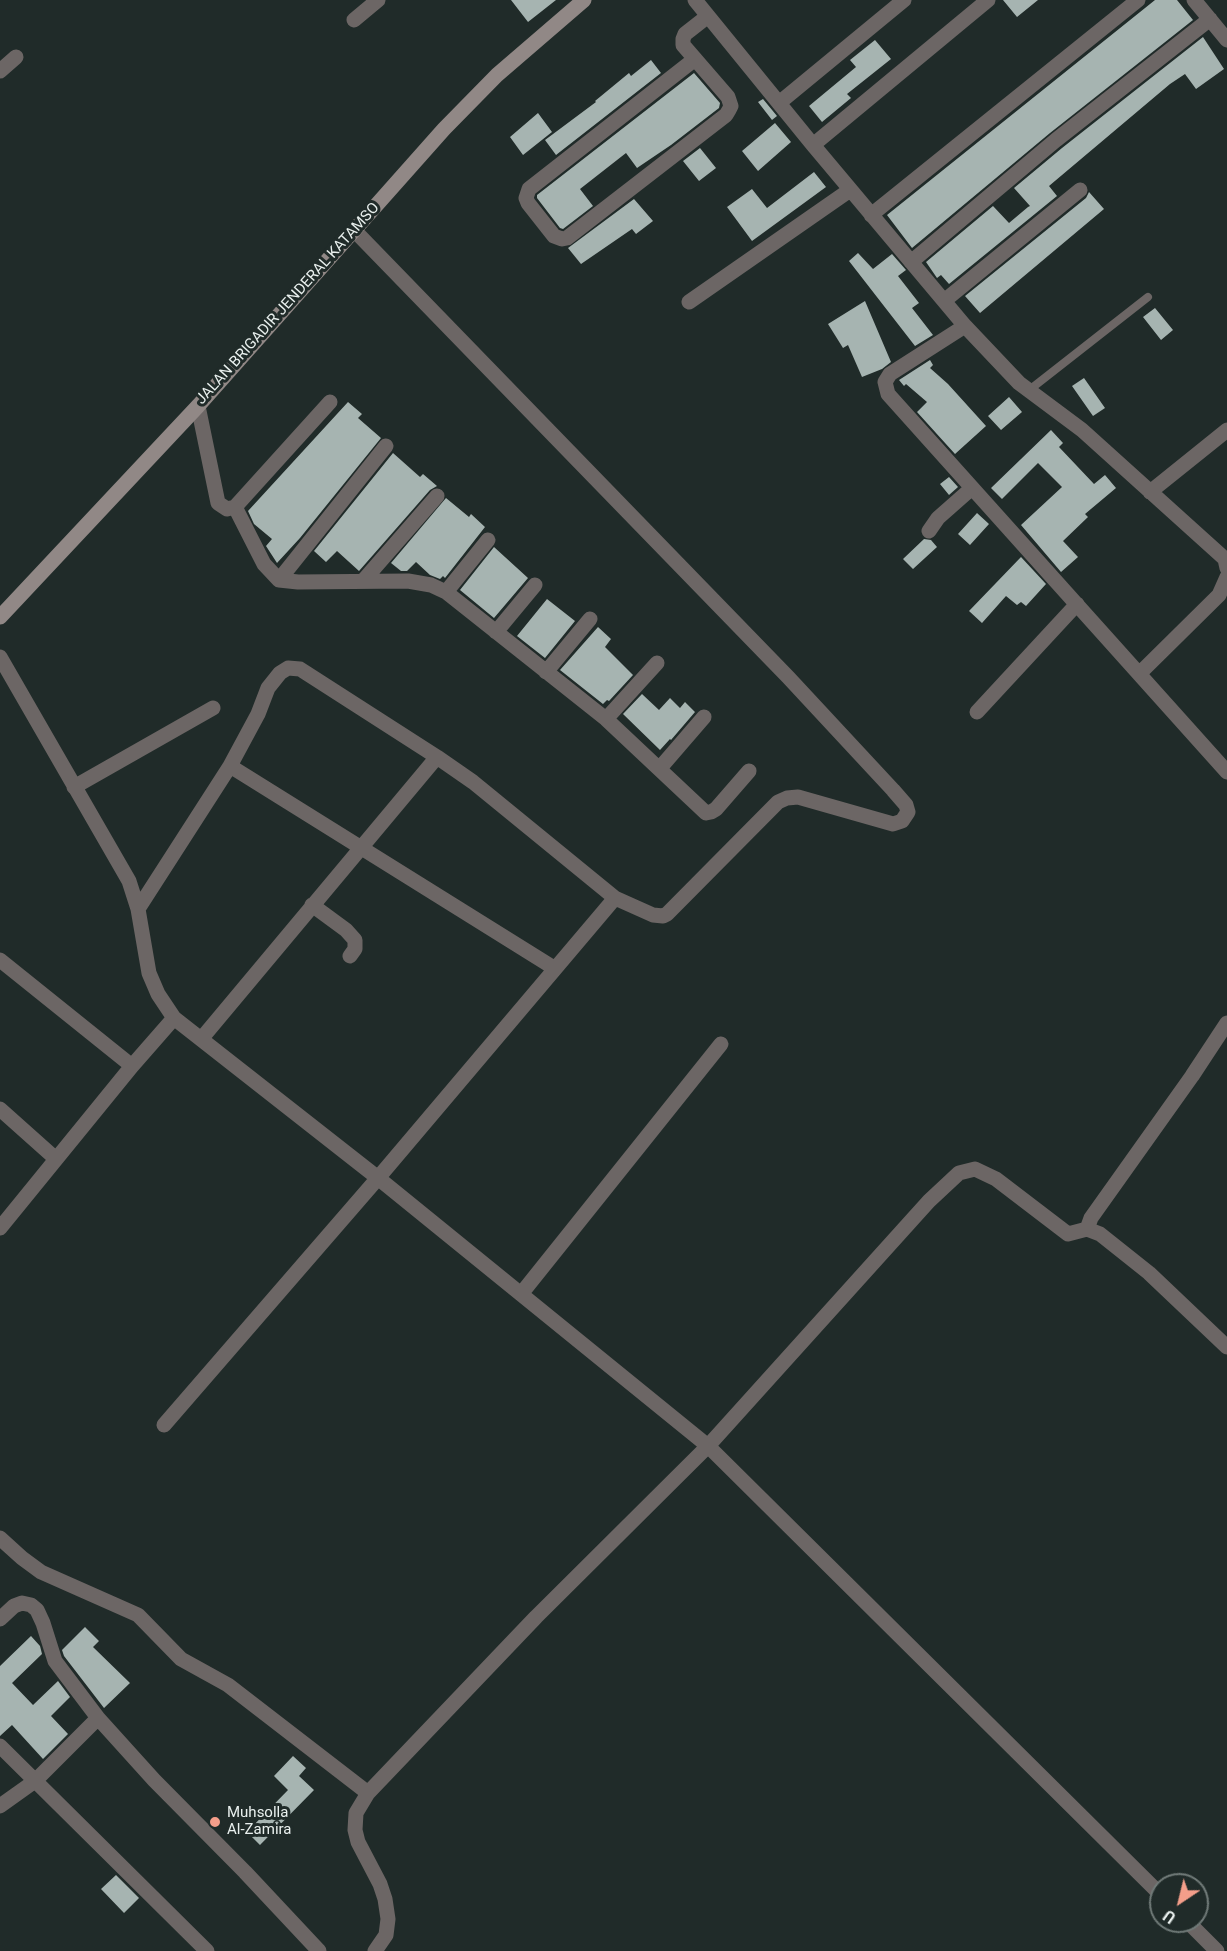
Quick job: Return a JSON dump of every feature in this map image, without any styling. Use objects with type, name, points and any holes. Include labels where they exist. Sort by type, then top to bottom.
[{"type":"main road","name":"JALAN BRIGADIR JENDERAL KATAMSO","points":[[0,617],[198,406],[474,98],[520,54],[585,0]]},
{"type":"main road","points":[[0,602],[20,595]]},
{"type":"street","points":[[354,20],[378,0]]},
{"type":"street","points":[[695,0],[964,326],[1028,391],[1082,430],[1226,562]]},
{"type":"street","points":[[779,104],[904,0]]},
{"type":"street","points":[[813,145],[988,0]]},
{"type":"street","points":[[871,215],[1138,0]]},
{"type":"street","points":[[1194,0],[1227,40]]},
{"type":"street","points":[[695,59],[529,189],[526,198],[528,203],[554,236],[567,238],[726,115],[731,106],[728,97],[683,45],[682,39],[685,34],[708,16]]},
{"type":"street","points":[[911,262],[1056,140],[1210,18]]},
{"type":"street","points":[[0,72],[16,57]]},
{"type":"street","points":[[689,302],[850,190]]},
{"type":"street","points":[[944,301],[1080,190]]},
{"type":"street","points":[[138,909],[230,766],[258,714],[268,688],[280,673],[288,668],[300,669],[437,757],[473,782],[615,898],[653,915],[667,914],[778,802],[786,798],[798,797],[894,824],[905,818],[908,812],[906,805],[788,677],[354,230]]},
{"type":"street","points":[[964,326],[890,374],[886,378],[888,394],[1227,772]]},
{"type":"street","points":[[198,406],[218,503],[226,509],[235,507],[330,402]]},
{"type":"street","points":[[1150,492],[1227,430]]},
{"type":"street","points":[[279,579],[386,446]]},
{"type":"street","points":[[929,531],[938,518],[972,488]]},
{"type":"street","points":[[363,581],[436,496]]},
{"type":"street","points":[[235,507],[264,564],[279,579],[285,581],[419,583],[446,592],[606,719],[706,813],[716,809],[749,771]]},
{"type":"street","points":[[446,592],[488,540]]},
{"type":"street","points":[[1139,674],[1219,595],[1227,577]]},
{"type":"street","points":[[496,632],[535,585]]},
{"type":"street","points":[[976,712],[1077,604]]},
{"type":"street","points":[[546,672],[590,620]]},
{"type":"street","points":[[0,657],[117,858],[134,894],[148,973],[158,994],[174,1018],[378,1178],[708,1446],[1149,1883]]},
{"type":"street","points":[[606,719],[657,663]]},
{"type":"street","points":[[74,787],[213,708]]},
{"type":"street","points":[[660,768],[704,717]]},
{"type":"street","points":[[202,1038],[437,757]]},
{"type":"street","points":[[230,766],[554,968]]},
{"type":"street","points":[[164,1425],[378,1178],[615,898]]},
{"type":"street","points":[[312,905],[346,930],[355,940],[356,949],[350,956]]},
{"type":"street","points":[[0,960],[132,1066]]},
{"type":"street","points":[[0,1228],[174,1018]]},
{"type":"street","points":[[1082,1231],[1227,1023]]},
{"type":"street","points":[[521,1294],[722,1044]]},
{"type":"street","points":[[0,1109],[56,1159]]},
{"type":"street","points":[[375,1951],[386,1935],[388,1919],[385,1899],[380,1884],[358,1842],[355,1830],[356,1813],[368,1793],[536,1617],[708,1446],[929,1201],[959,1173],[975,1169],[996,1179],[1068,1234],[1082,1231],[1100,1234],[1149,1273],[1227,1347]]},
{"type":"street","points":[[0,1538],[41,1572],[138,1615],[180,1659],[228,1684],[368,1793]]},
{"type":"street","points":[[0,1618],[14,1606],[22,1603],[31,1605],[37,1610],[44,1623],[55,1661],[98,1718],[154,1780],[319,1951]]},
{"type":"street","points":[[0,1806],[35,1781],[98,1718]]},
{"type":"street","points":[[0,1746],[207,1951]]},
{"type":"street","points":[[1199,1933],[1217,1951]]},
{"type":"lane","points":[[1028,391],[1148,297]]},
{"type":"building","points":[[511,0],[556,0],[528,22]]},
{"type":"building","points":[[1003,0],[1038,0],[1017,17]]},
{"type":"building","points":[[1155,0],[1177,0],[1193,20],[1050,133],[912,248],[887,215]]},
{"type":"building","points":[[1203,37],[1224,69],[1196,89],[1185,74],[1170,84],[1049,186],[1057,196],[949,284],[941,275],[937,278],[926,262],[993,206],[1009,223],[1030,206],[1014,188]]},
{"type":"building","points":[[875,40],[891,59],[847,94],[851,98],[822,122],[809,106],[856,67],[850,60]]},
{"type":"building","points":[[651,60],[661,73],[556,155],[545,140],[596,102],[629,73],[631,76]]},
{"type":"building","points":[[694,73],[720,103],[719,108],[637,168],[626,153],[580,189],[593,206],[563,229],[560,228],[537,195]]},
{"type":"building","points":[[763,99],[777,116],[772,120],[758,102]]},
{"type":"building","points":[[538,113],[552,132],[523,155],[510,137]]},
{"type":"building","points":[[775,123],[791,142],[758,171],[742,151]]},
{"type":"building","points":[[700,148],[716,168],[699,181],[683,161]]},
{"type":"building","points":[[814,172],[826,187],[752,241],[727,207],[752,189],[767,208]]},
{"type":"building","points":[[1089,192],[1104,209],[980,313],[965,296],[1086,198]]},
{"type":"building","points":[[634,199],[653,221],[636,234],[632,229],[581,264],[568,248]]},
{"type":"building","points":[[858,253],[873,269],[892,254],[906,270],[898,276],[919,303],[912,308],[933,335],[915,346],[849,261]]},
{"type":"building","points":[[865,301],[891,362],[882,369],[862,377],[848,345],[843,348],[828,324]]},
{"type":"building","points":[[1155,308],[1173,330],[1161,340],[1143,317]]},
{"type":"building","points":[[930,360],[933,365],[930,368],[948,384],[986,426],[955,454],[917,412],[927,402],[899,380]]},
{"type":"building","points":[[1084,378],[1105,408],[1093,416],[1072,386]]},
{"type":"building","points":[[1009,397],[1022,412],[1001,430],[988,416]]},
{"type":"building","points":[[348,402],[362,414],[358,418],[381,438],[277,563],[266,546],[272,539],[254,524],[248,511]]},
{"type":"building","points":[[1051,430],[1063,443],[1059,447],[1094,484],[1105,475],[1116,488],[1085,514],[1088,517],[1063,541],[1078,557],[1061,572],[1021,525],[1062,487],[1038,463],[1002,499],[991,488]]},
{"type":"building","points":[[393,453],[420,477],[423,474],[437,486],[430,490],[359,571],[337,551],[326,562],[314,551]]},
{"type":"building","points":[[949,477],[958,487],[949,495],[940,484]]},
{"type":"building","points":[[446,498],[469,517],[471,514],[485,527],[445,578],[443,576],[440,579],[430,575],[416,562],[407,571],[401,571],[391,563]]},
{"type":"building","points":[[977,513],[989,524],[970,545],[958,534]]},
{"type":"building","points":[[924,539],[931,540],[937,547],[913,569],[903,559]]},
{"type":"building","points":[[494,547],[528,578],[494,618],[460,590]]},
{"type":"building","points":[[1021,557],[1046,584],[1026,606],[1021,602],[1017,605],[1006,596],[982,623],[969,611]]},
{"type":"building","points":[[547,599],[575,621],[545,658],[517,636]]},
{"type":"building","points":[[598,627],[611,639],[605,647],[633,675],[609,701],[603,704],[560,670]]},
{"type":"building","points":[[642,694],[659,710],[670,698],[680,708],[685,702],[695,712],[660,750],[623,714]]},
{"type":"building","points":[[85,1627],[99,1641],[93,1647],[130,1683],[104,1708],[64,1656],[62,1650]]},
{"type":"building","points":[[31,1636],[40,1646],[42,1654],[12,1683],[33,1705],[58,1681],[70,1697],[51,1716],[68,1734],[43,1759],[12,1725],[0,1736],[0,1666]]},
{"type":"building","points":[[293,1756],[306,1768],[299,1776],[314,1790],[260,1845],[247,1832],[288,1790],[274,1776]]},
{"type":"building","points":[[116,1875],[139,1898],[124,1913],[101,1889]]},
{"type":"place","name":"Muhsolla Al-Zamira","points":[[215,1822]]}]
